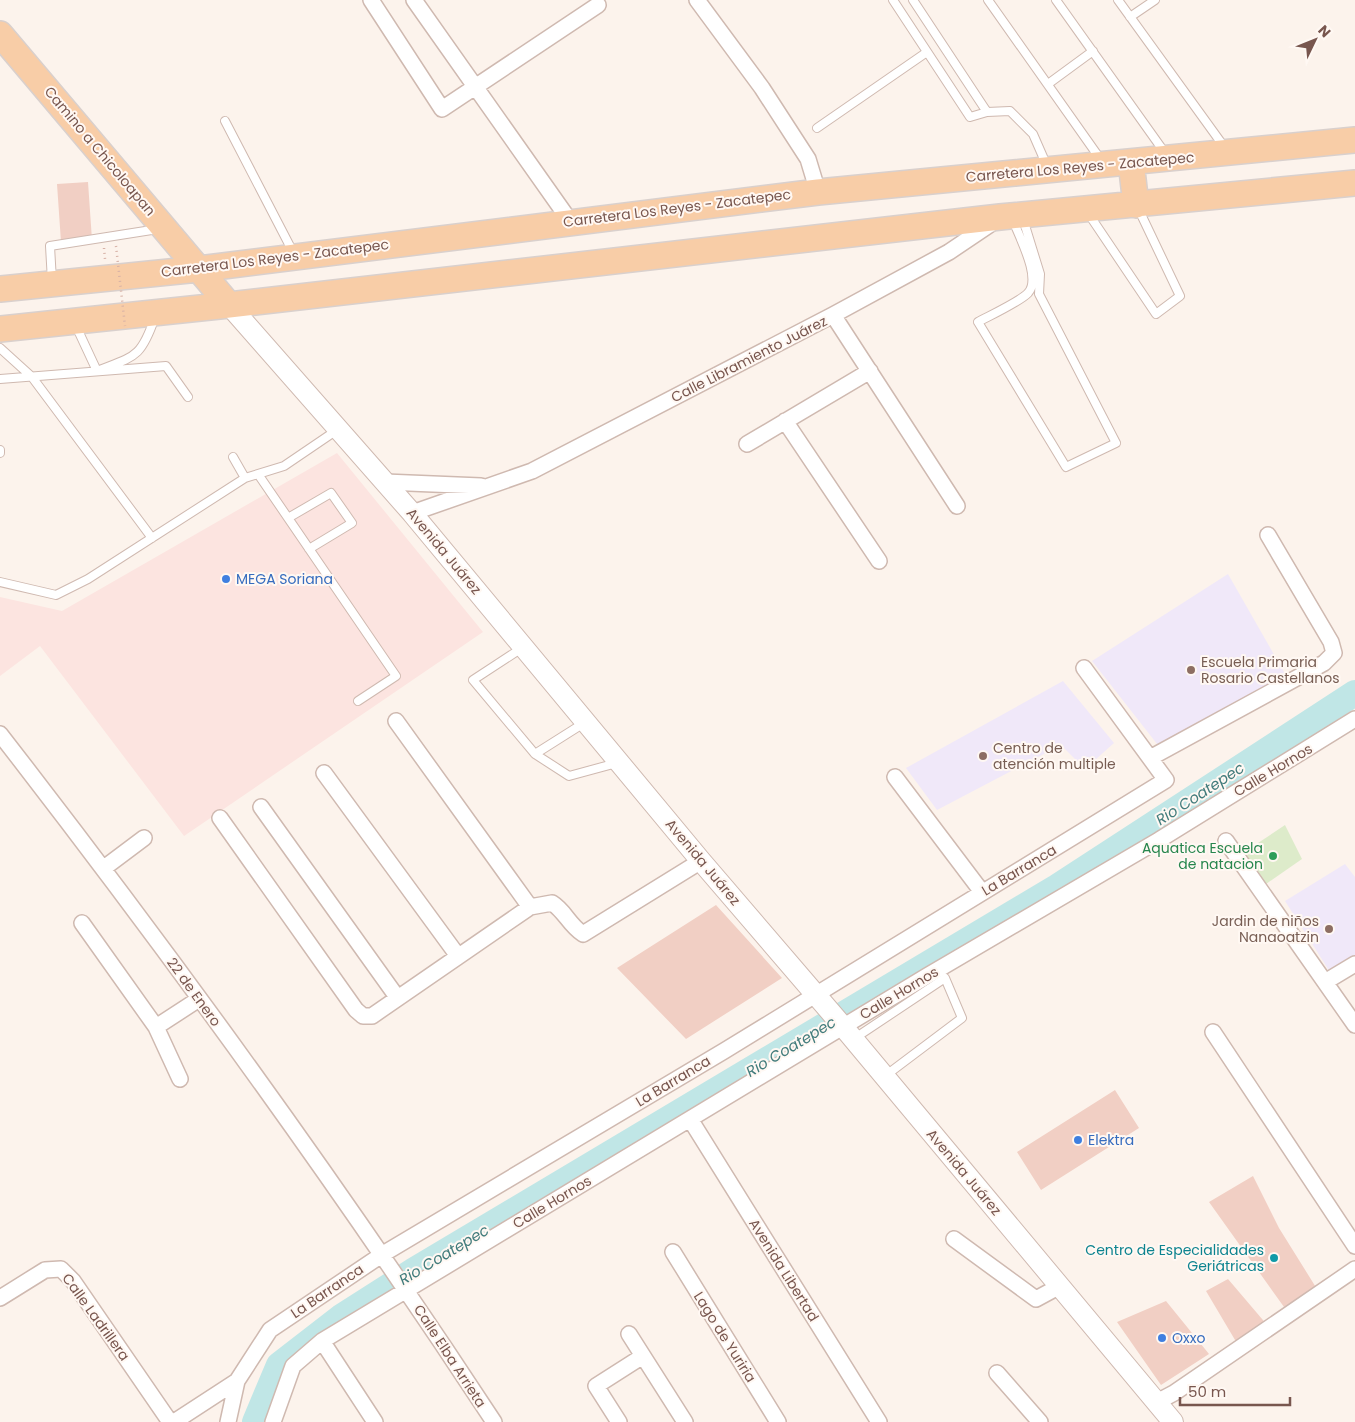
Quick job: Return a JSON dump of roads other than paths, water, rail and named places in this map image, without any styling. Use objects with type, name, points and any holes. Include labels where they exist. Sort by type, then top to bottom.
[{"type":"main road","name":"Camino a Chicoloapan","points":[[0,34],[229,305]]},
{"type":"main road","name":"Carretera Los Reyes - Zacatepec","points":[[0,289],[199,269],[570,221],[818,192],[1355,140]]},
{"type":"main road","points":[[1131,162],[1136,205]]},
{"type":"main road","points":[[0,329],[229,305],[1011,216],[1355,183]]},
{"type":"street","points":[[371,0],[442,110],[598,5]]},
{"type":"street","points":[[414,0],[570,221]]},
{"type":"street","points":[[697,0],[762,88],[808,159],[818,192]]},
{"type":"street","name":"Calle Libramiento Juárez","points":[[412,513],[532,471],[833,315],[950,252],[1011,216]]},
{"type":"street","name":"Avenida Juárez","points":[[229,305],[412,513],[701,861],[1174,1422]]},
{"type":"street","points":[[833,315],[958,506]]},
{"type":"street","points":[[747,444],[870,371]]},
{"type":"street","points":[[785,421],[879,561]]},
{"type":"street","name":"Calle Libramiento Juárez","points":[[385,482],[490,487]]},
{"type":"street","points":[[1084,668],[1150,758],[1324,664],[1334,654],[1331,642],[1268,535]]},
{"type":"street","name":"Calle Hornos","points":[[273,1422],[293,1366],[322,1342],[405,1287],[845,1030],[1355,719]]},
{"type":"street","points":[[396,721],[530,907]]},
{"type":"street","name":"22 de Enero","points":[[0,734],[104,868],[405,1287]]},
{"type":"street","name":"La Barranca","points":[[228,1422],[237,1382],[270,1330],[384,1256],[820,1000],[982,892],[1166,780],[1150,758]]},
{"type":"street","points":[[324,773],[458,956]]},
{"type":"street","points":[[895,777],[982,892]]},
{"type":"street","points":[[260,807],[397,997]]},
{"type":"street","points":[[220,818],[356,1010],[364,1016],[372,1016],[530,907],[552,903],[559,908],[572,927],[582,934],[701,861]]},
{"type":"street","points":[[104,868],[144,838]]},
{"type":"street","points":[[1226,841],[1355,1025]]},
{"type":"street","points":[[82,923],[156,1027],[180,1079]]},
{"type":"street","points":[[1325,982],[1355,964]]},
{"type":"street","points":[[156,1027],[199,999]]},
{"type":"street","points":[[1213,1032],[1355,1246]]},
{"type":"street","name":"Avenida Libertad","points":[[690,1119],[879,1422]]},
{"type":"street","points":[[954,1239],[1036,1298],[1060,1286]]},
{"type":"street","name":"Lago de Yuriria","points":[[673,1252],[778,1422]]},
{"type":"street","name":"Calle Ladrillera","points":[[0,1298],[45,1270],[61,1269],[73,1281],[172,1422],[237,1382]]},
{"type":"street","points":[[1156,1402],[1174,1393],[1355,1269]]},
{"type":"street","name":"Calle Elba Arrieta","points":[[405,1287],[494,1422]]},
{"type":"street","points":[[629,1334],[685,1422]]},
{"type":"street","points":[[322,1342],[375,1422]]},
{"type":"street","points":[[619,1422],[596,1386],[643,1356]]},
{"type":"street","points":[[997,1373],[1040,1422]]},
{"type":"lane","points":[[893,0],[970,117],[987,112],[1010,111],[1033,134],[1049,170]]},
{"type":"lane","points":[[913,0],[987,112]]},
{"type":"lane","points":[[988,0],[1104,165]]},
{"type":"lane","points":[[1056,0],[1169,159]]},
{"type":"lane","points":[[1118,0],[1229,153]]},
{"type":"lane","points":[[1130,18],[1155,0]]},
{"type":"lane","points":[[817,128],[927,52]]},
{"type":"lane","points":[[1048,84],[1093,52]]},
{"type":"lane","points":[[225,121],[295,256]]},
{"type":"lane","points":[[1085,209],[1156,314],[1180,296],[1136,205]]},
{"type":"lane","points":[[1011,216],[1039,267],[1039,294],[1116,443],[1066,467],[978,322],[1028,293],[1033,283],[1032,273],[1011,216]]},
{"type":"lane","points":[[52,283],[50,246],[165,228]]},
{"type":"lane","points":[[97,371],[135,356],[144,345],[156,312]]},
{"type":"lane","points":[[74,321],[97,371]]},
{"type":"lane","points":[[0,348],[32,377],[152,538]]},
{"type":"lane","points":[[0,379],[166,366],[188,397]]},
{"type":"lane","points":[[0,582],[56,596],[88,579],[246,478],[284,466],[339,429]]},
{"type":"lane","points":[[233,457],[246,478]]},
{"type":"lane","points":[[258,474],[396,676],[358,701]]},
{"type":"lane","points":[[288,518],[331,493],[352,523],[309,549]]},
{"type":"lane","points":[[524,647],[473,680],[534,754],[570,776],[619,762]]},
{"type":"lane","points":[[534,754],[586,722]]},
{"type":"lane","points":[[845,1030],[945,978],[962,1018],[885,1077]]},
{"type":"waterway","name":"Rio Coatepec","points":[[255,1422],[279,1365],[341,1317],[413,1271],[1057,887],[1355,693]]},
{"type":"place","name":"MEGA Soriana","points":[[226,579]]},
{"type":"place","name":"Escuela Primaria Rosario Castellanos","points":[[1191,670]]},
{"type":"place","name":"Centro de atención multiple","points":[[983,756]]},
{"type":"place","name":"Aquatica Escuela de natacion","points":[[1273,856]]},
{"type":"place","name":"Jardin de niños Nanaoatzin","points":[[1329,929]]},
{"type":"place","name":"Elektra","points":[[1078,1140]]},
{"type":"place","name":"Centro de Especialidades Geriátricas","points":[[1274,1258]]},
{"type":"place","name":"Oxxo","points":[[1162,1338]]}]
